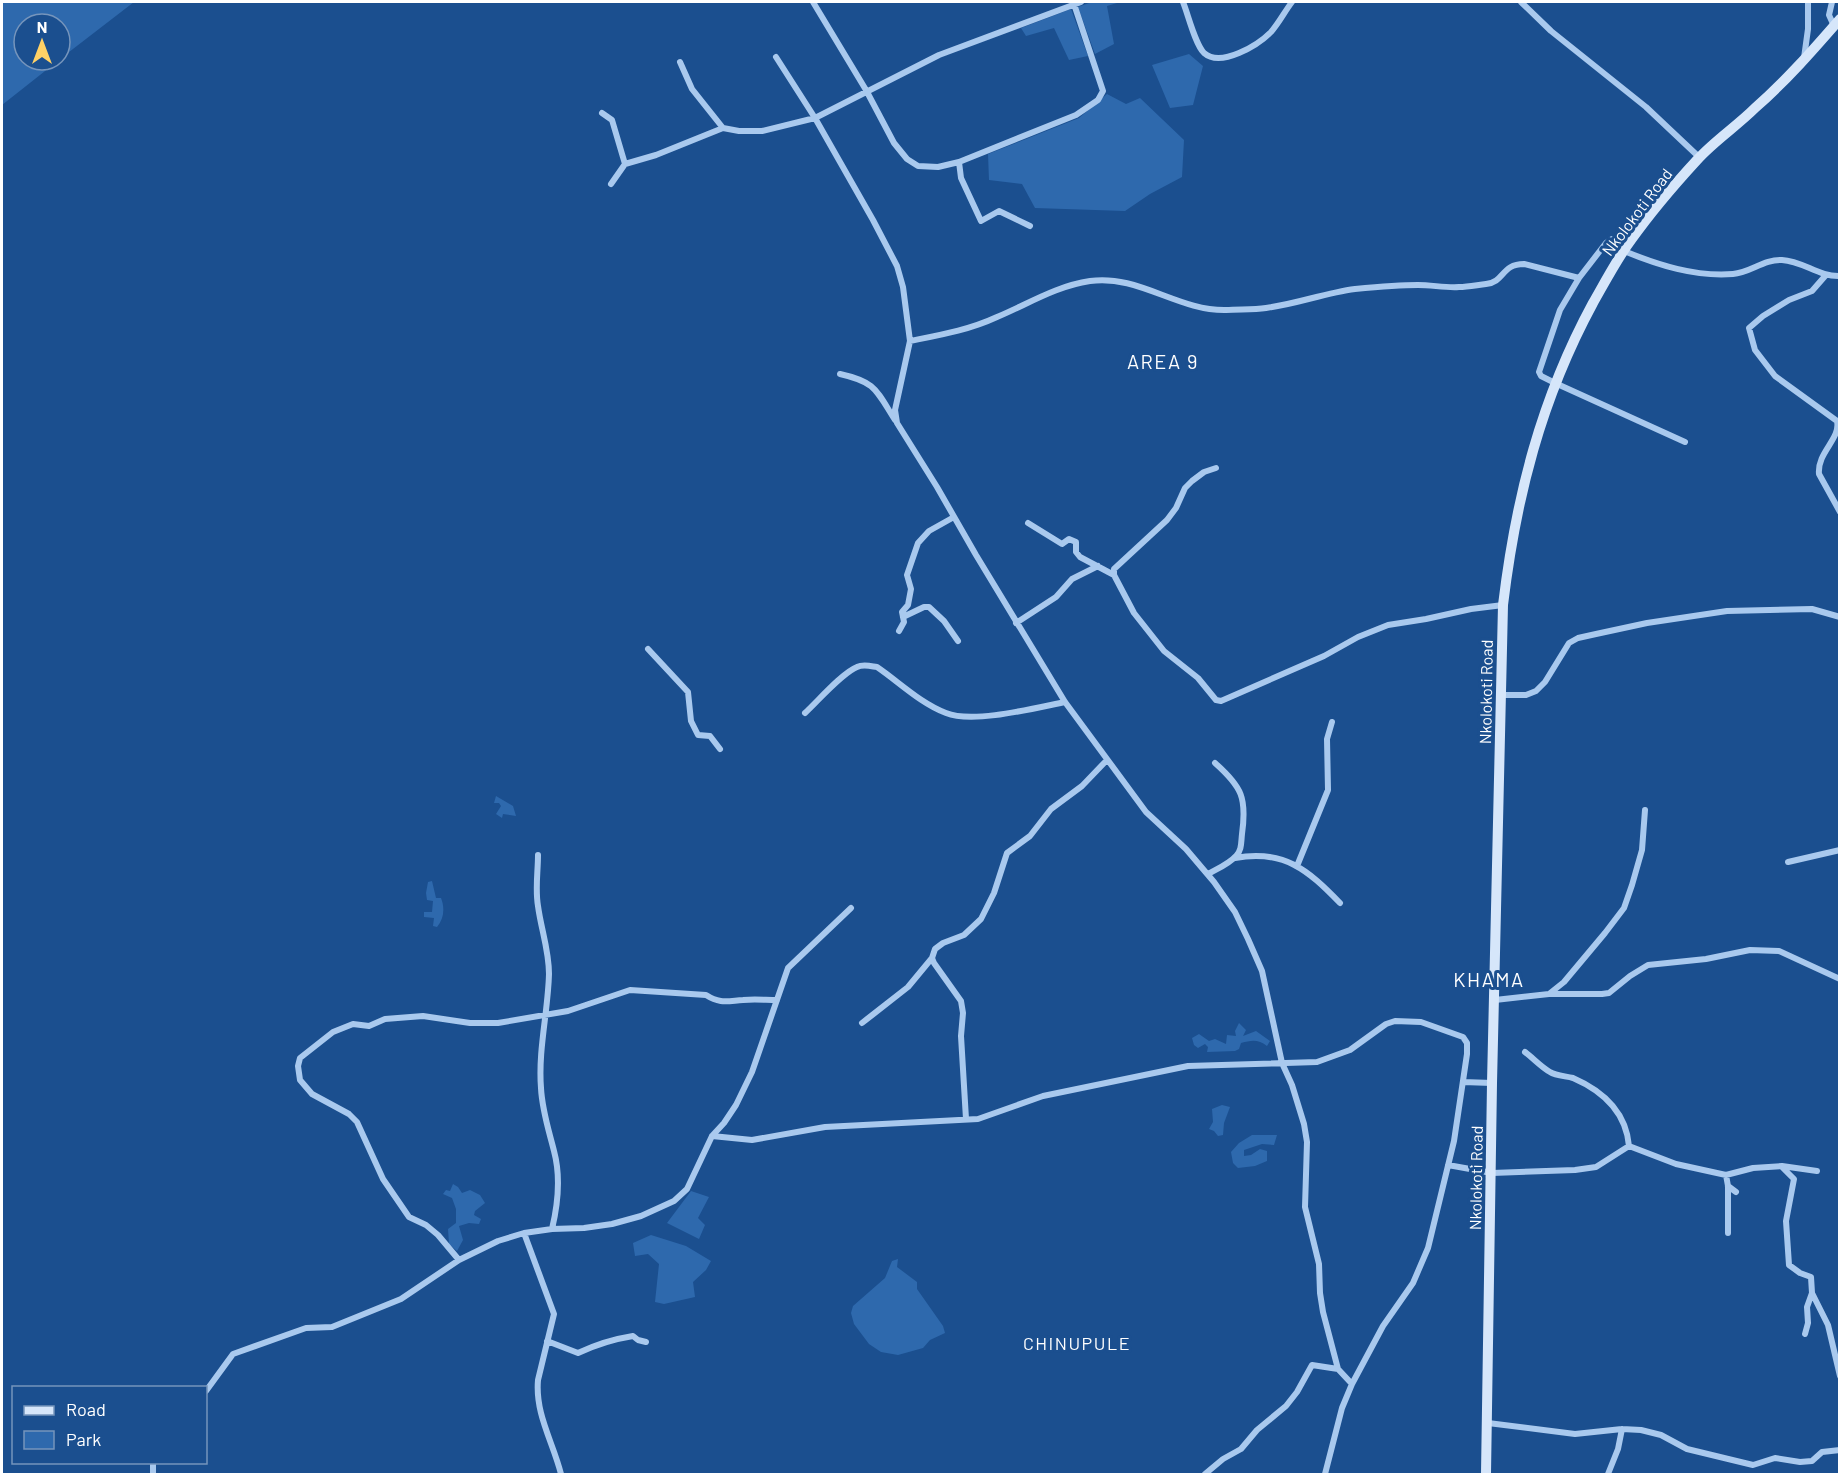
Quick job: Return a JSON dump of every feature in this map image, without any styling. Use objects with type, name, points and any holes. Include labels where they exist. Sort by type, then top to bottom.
[{"type":"main road","name":"Nkolokoti Road","points":[[1486,1474],[1503,605],[1513,532],[1526,472],[1539,426],[1555,383],[1580,328],[1631,240],[1699,158],[1804,60],[1837,22]]},
{"type":"street","points":[[813,2],[866,90],[894,143],[912,163],[918,166],[938,167],[959,162],[1076,115],[1098,100],[1103,91],[1074,4]]},
{"type":"street","points":[[611,184],[625,164],[656,155],[723,128],[762,131],[815,118],[866,90],[939,55],[1081,2]]},
{"type":"street","points":[[1183,2],[1203,52],[1213,58],[1228,57],[1248,48],[1270,32],[1292,2]]},
{"type":"street","points":[[1521,2],[1551,31],[1646,107],[1699,158]]},
{"type":"street","points":[[1804,60],[1808,29],[1808,2]]},
{"type":"street","points":[[1832,2],[1829,15],[1837,22]]},
{"type":"street","points":[[776,57],[815,118],[897,266],[903,286],[910,341],[895,410],[897,423]]},
{"type":"street","points":[[680,62],[692,89],[723,128]]},
{"type":"street","points":[[602,113],[612,120],[625,164]]},
{"type":"street","points":[[959,162],[961,178],[981,221],[999,211],[1030,226]]},
{"type":"street","points":[[1631,240],[1612,240],[1606,243],[1579,278],[1560,310],[1539,369],[1541,376],[1685,442]]},
{"type":"street","points":[[1624,251],[1668,268],[1683,271],[1734,274],[1781,260],[1802,264],[1826,275],[1839,276]]},
{"type":"street","points":[[910,341],[965,330],[1056,290],[1090,281],[1113,279],[1124,281],[1159,294],[1221,310],[1265,308],[1334,292],[1358,289],[1420,285],[1458,287],[1490,283],[1510,266],[1516,264],[1579,278]]},
{"type":"street","points":[[1826,275],[1812,291],[1781,305],[1749,328],[1755,350],[1775,376],[1836,421],[1839,426],[1839,432],[1820,459],[1818,467],[1819,474],[1839,512]]},
{"type":"street","points":[[840,374],[860,378],[877,389],[1065,702],[1106,761],[1146,812],[1186,849],[1208,874],[1235,912],[1262,971],[1282,1063],[1292,1085],[1304,1124],[1307,1142],[1305,1207],[1319,1264],[1323,1312],[1338,1369],[1352,1384]]},
{"type":"street","points":[[1216,468],[1204,472],[1185,488],[1172,514],[1135,551],[1115,566],[1114,574],[1134,613],[1164,651],[1198,678],[1216,700],[1221,701],[1388,625],[1503,605]]},
{"type":"street","points":[[899,631],[904,622],[902,612],[908,605],[911,589],[907,575],[918,543],[929,531],[954,517]]},
{"type":"street","points":[[1028,523],[1062,544],[1069,539],[1076,542],[1076,552],[1080,557],[1114,574]]},
{"type":"street","points":[[1016,623],[1056,597],[1072,579],[1098,566]]},
{"type":"street","points":[[903,617],[929,607],[944,621],[958,641]]},
{"type":"street","points":[[1501,695],[1526,695],[1536,691],[1545,682],[1569,644],[1578,638],[1647,623],[1727,611],[1812,609],[1839,616]]},
{"type":"street","points":[[648,649],[688,692],[691,721],[698,735],[710,736],[720,749]]},
{"type":"street","points":[[805,713],[844,675],[857,666],[865,665],[877,667],[934,708],[949,714],[973,716],[1002,714],[1065,702]]},
{"type":"street","points":[[1297,866],[1328,790],[1327,739],[1332,722]]},
{"type":"street","points":[[862,1023],[908,987],[933,958],[935,949],[943,943],[964,935],[981,919],[994,893],[1007,853],[1030,836],[1051,808],[1082,786],[1106,761]]},
{"type":"street","points":[[1215,763],[1226,773],[1244,801],[1245,814],[1240,850],[1235,858]]},
{"type":"street","points":[[1549,994],[1564,982],[1624,908],[1642,850],[1645,810]]},
{"type":"street","points":[[1788,862],[1839,850]]},
{"type":"street","points":[[537,855],[538,906],[546,941],[549,972],[540,1056],[540,1087],[555,1152],[558,1184],[552,1229]]},
{"type":"street","points":[[1208,874],[1235,858],[1257,855],[1274,857],[1306,870],[1340,903]]},
{"type":"street","points":[[207,1390],[233,1354],[306,1328],[332,1327],[390,1304],[411,1294],[459,1260],[490,1244],[524,1233],[612,1224],[668,1206],[687,1189],[712,1136],[736,1105],[752,1072],[788,968],[851,908]]},
{"type":"street","points":[[1495,1000],[1549,994],[1609,993],[1648,965],[1706,960],[1750,950],[1779,951],[1839,979]]},
{"type":"street","points":[[933,958],[961,1001],[966,1119]]},
{"type":"street","points":[[459,1260],[438,1235],[409,1217],[383,1179],[361,1128],[349,1114],[312,1094],[300,1080],[298,1066],[303,1056],[333,1032],[353,1024],[369,1026],[385,1019],[423,1016],[470,1023],[498,1023],[568,1011],[630,990],[706,995],[714,1001],[726,1003],[741,1000],[777,1000]]},
{"type":"street","points":[[712,1136],[752,1140],[825,1127],[978,1119],[1043,1096],[1188,1066],[1317,1062],[1350,1050],[1386,1024],[1406,1020],[1421,1022],[1463,1037],[1467,1043],[1454,1141],[1428,1248],[1413,1283],[1383,1326],[1352,1384],[1342,1408],[1325,1474]]},
{"type":"street","points":[[1525,1052],[1552,1074],[1565,1075],[1588,1085],[1614,1105],[1628,1131],[1629,1146]]},
{"type":"street","points":[[1463,1082],[1492,1083]]},
{"type":"street","points":[[1448,1165],[1492,1173],[1587,1169],[1596,1167],[1629,1146]]},
{"type":"street","points":[[1629,1146],[1676,1164],[1726,1174],[1753,1168],[1782,1166],[1817,1171]]},
{"type":"street","points":[[1782,1166],[1794,1179],[1786,1221],[1789,1264],[1800,1273],[1810,1277],[1812,1293],[1828,1325],[1838,1355],[1839,1376]]},
{"type":"street","points":[[1726,1174],[1728,1233]]},
{"type":"street","points":[[1728,1185],[1736,1192]]},
{"type":"street","points":[[524,1233],[553,1309],[554,1319],[537,1381],[538,1400],[561,1474]]},
{"type":"street","points":[[1805,1334],[1808,1323],[1807,1307],[1812,1293]]},
{"type":"street","points":[[547,1341],[578,1353],[593,1345],[627,1336],[633,1336],[646,1342]]},
{"type":"street","points":[[1205,1474],[1241,1449],[1257,1430],[1286,1406],[1312,1365],[1338,1369]]},
{"type":"street","points":[[1488,1423],[1575,1434],[1622,1429],[1651,1432],[1687,1449],[1753,1465],[1775,1458],[1800,1462],[1812,1461],[1822,1452],[1839,1450]]},
{"type":"street","points":[[1608,1474],[1618,1449],[1622,1429]]},
{"type":"green space","points":[[2,2],[134,2],[72,50],[72,12],[12,12],[12,72],[44,72],[2,105]]},
{"type":"green space","points":[[1092,2],[1117,3],[1107,6],[1114,44],[1095,54],[1078,7]]},
{"type":"green space","points":[[1071,9],[1088,56],[1069,60],[1054,28],[1026,36],[1021,28]]},
{"type":"green space","points":[[1189,54],[1203,66],[1193,105],[1170,108],[1152,65]]},
{"type":"green space","points":[[1107,94],[1126,104],[1140,98],[1184,140],[1182,177],[1125,211],[1035,208],[1022,184],[989,180],[988,154],[1079,118]]},
{"type":"green space","points":[[496,796],[513,806],[516,816],[503,814],[502,818],[496,814],[501,806],[499,803],[494,803]]},
{"type":"green space","points":[[432,881],[436,898],[441,898],[443,906],[442,917],[437,927],[433,926],[434,918],[424,917],[424,912],[432,912],[433,901],[427,900],[426,893],[428,882]]},
{"type":"green space","points":[[1239,1023],[1246,1030],[1243,1036],[1256,1031],[1270,1041],[1267,1046],[1258,1041],[1252,1041],[1241,1043],[1239,1049],[1235,1051],[1207,1052],[1208,1047],[1205,1044],[1198,1048],[1194,1045],[1192,1038],[1199,1034],[1209,1041],[1215,1039],[1226,1044],[1227,1035],[1236,1036],[1235,1031]]},
{"type":"green space","points":[[1222,1105],[1230,1107],[1224,1123],[1223,1135],[1218,1136],[1209,1129],[1213,1122],[1212,1109]]},
{"type":"green space","points":[[1252,1135],[1277,1135],[1274,1145],[1262,1144],[1244,1150],[1244,1156],[1251,1155],[1260,1149],[1267,1151],[1267,1161],[1255,1166],[1238,1168],[1233,1163],[1231,1152],[1239,1143]]},
{"type":"green space","points":[[453,1184],[462,1193],[470,1190],[480,1195],[485,1203],[475,1211],[474,1215],[481,1219],[479,1224],[469,1223],[459,1226],[463,1240],[457,1251],[449,1244],[448,1229],[456,1223],[456,1209],[452,1198],[443,1194],[446,1190],[450,1191]]},
{"type":"green space","points":[[691,1191],[709,1197],[698,1218],[705,1225],[699,1239],[667,1223]]},
{"type":"green space","points":[[651,1235],[686,1246],[711,1261],[706,1270],[693,1282],[695,1297],[664,1304],[655,1302],[659,1264],[648,1254],[635,1256],[633,1243]]},
{"type":"green space","points":[[898,1259],[897,1267],[917,1282],[917,1289],[943,1326],[945,1333],[930,1340],[923,1348],[898,1355],[881,1352],[869,1344],[854,1324],[851,1313],[853,1306],[885,1278],[892,1261]]},
{"type":"district","name":"AREA 9","points":[[1163,362]]},
{"type":"district","name":"KHAMA","points":[[1489,980]]},
{"type":"district","name":"CHINUPULE","points":[[1077,1344]]}]
